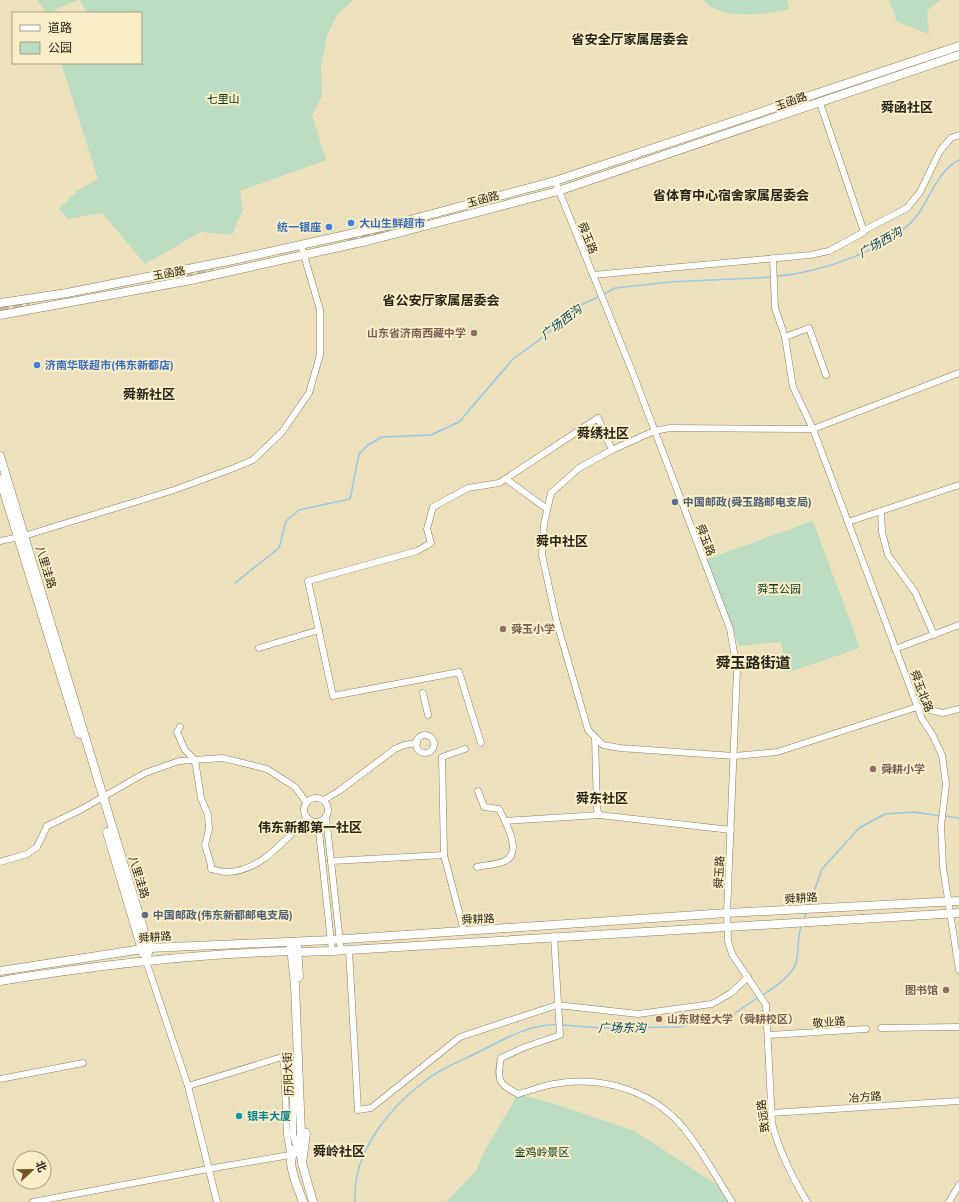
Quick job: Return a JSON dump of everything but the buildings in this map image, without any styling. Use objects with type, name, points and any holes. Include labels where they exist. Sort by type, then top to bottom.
[{"type":"main road","name":"玉函路","points":[[0,303],[67,293],[395,224],[555,181],[959,46]]},
{"type":"main road","name":"玉函路","points":[[0,315],[191,280],[304,255],[370,240],[558,191],[959,55]]},
{"type":"main road","name":"八里洼路","points":[[0,456],[21,536],[145,948],[146,961]]},
{"type":"main road","name":"八里洼路","points":[[0,479],[21,536]]},
{"type":"main road","name":"舜耕路","points":[[0,971],[145,948],[331,940],[727,913],[959,901]]},
{"type":"main road","name":"舜耕路","points":[[0,981],[107,964],[215,954],[332,951],[554,936],[959,913]]},
{"type":"main road","name":"历阳大街","points":[[294,942],[306,1134],[302,1164],[313,1202]]},
{"type":"main road","name":"历阳大街","points":[[293,1155],[300,1143],[301,1134],[295,952]]},
{"type":"main road","points":[[293,1155],[303,1202]]},
{"type":"street","points":[[593,275],[810,255],[829,251],[864,232],[820,103]]},
{"type":"street","points":[[865,230],[907,208],[920,192],[940,151],[951,138],[959,135]]},
{"type":"street","name":"舜玉路","points":[[555,181],[603,299],[730,629],[737,670],[727,926],[728,941],[732,954],[748,977]]},
{"type":"street","points":[[0,541],[174,490],[253,460],[282,432],[309,393],[320,355],[320,310],[301,245]]},
{"type":"street","name":"舜玉北路","points":[[773,258],[775,308],[785,337],[793,387],[813,429],[922,719],[932,734],[942,755],[946,784],[941,826],[943,867],[959,970]]},
{"type":"street","points":[[785,337],[809,328],[826,375]]},
{"type":"street","points":[[959,372],[813,429],[670,428],[654,431],[612,450],[579,468],[551,493],[547,509],[542,555],[568,665],[588,730],[603,745],[620,748],[734,756],[777,752],[918,708],[943,713],[959,709]]},
{"type":"street","points":[[482,743],[459,672],[333,696],[308,581],[417,552],[431,543],[427,529],[433,507],[468,488],[499,483],[598,418],[612,450]]},
{"type":"street","points":[[506,479],[547,509]]},
{"type":"street","points":[[848,522],[959,485]]},
{"type":"street","points":[[881,511],[882,532],[888,554],[915,592],[934,635]]},
{"type":"street","points":[[895,649],[959,625]]},
{"type":"street","points":[[259,648],[318,630]]},
{"type":"street","points":[[424,693],[428,716]]},
{"type":"street","points":[[180,726],[177,732],[185,750],[194,760],[201,798],[208,815],[209,829],[205,845],[211,869],[226,872],[256,864],[276,850],[307,818]]},
{"type":"street","points":[[324,800],[339,791],[395,749],[404,745],[417,743],[421,737],[426,736],[432,740],[434,747],[442,757],[444,855],[464,930]]},
{"type":"street","points":[[595,737],[597,809],[599,815]]},
{"type":"street","points":[[417,743],[418,748],[422,752],[427,753],[434,747]]},
{"type":"street","points":[[442,757],[465,749]]},
{"type":"street","points":[[0,862],[27,854],[37,847],[47,826],[145,773],[179,761],[223,758],[268,769],[295,787],[306,802]]},
{"type":"street","points":[[477,868],[505,861],[513,852],[512,838],[499,809],[484,807],[478,791]]},
{"type":"street","points":[[318,822],[307,818],[304,810],[306,802],[316,797],[324,800],[328,806],[326,817],[340,939],[345,950],[358,1110],[370,1108],[460,1037],[557,1005],[638,1014],[664,1012],[712,1004],[731,993],[748,977]]},
{"type":"street","points":[[505,821],[599,815],[731,830]]},
{"type":"street","points":[[318,822],[326,817]]},
{"type":"street","points":[[318,822],[332,951]]},
{"type":"street","points":[[331,861],[444,855]]},
{"type":"street","points":[[554,936],[560,1035],[501,1058],[498,1075],[505,1088],[518,1094],[554,1084],[591,1082],[637,1092],[657,1104],[688,1134],[732,1202]]},
{"type":"street","points":[[146,961],[188,1086],[217,1202]]},
{"type":"street","name":"致远路","points":[[748,977],[765,1004],[768,1020],[771,1113],[776,1137],[790,1172],[807,1202]]},
{"type":"street","points":[[881,1028],[959,1027]]},
{"type":"street","name":"敬业路","points":[[769,1035],[866,1029]]},
{"type":"street","points":[[188,1086],[286,1057],[290,1060],[293,1068],[293,1155],[302,1164]]},
{"type":"street","points":[[0,1079],[83,1063]]},
{"type":"street","name":"冶方路","points":[[771,1113],[959,1101]]},
{"type":"street","points":[[33,1202],[208,1169],[293,1155]]},
{"type":"street","points":[[949,1202],[959,1185]]},
{"type":"green space","points":[[37,0],[78,0],[49,12],[46,12]]},
{"type":"green space","name":"七里山","points":[[80,0],[354,0],[338,13],[327,36],[321,65],[322,96],[312,115],[326,160],[240,191],[243,210],[232,235],[201,232],[145,264],[102,213],[68,219],[59,209],[77,191],[98,179],[61,64],[142,64],[142,12],[86,12]]},
{"type":"green space","points":[[703,0],[787,0],[789,9],[756,14],[731,13],[720,11],[710,6]]},
{"type":"green space","points":[[889,0],[940,0],[927,11],[929,34],[897,22]]},
{"type":"green space","name":"舜玉公园","points":[[813,521],[860,648],[786,673],[781,642],[739,646],[707,559]]},
{"type":"green space","name":"金鸡岭景区","points":[[518,1094],[552,1103],[635,1131],[725,1190],[732,1202],[446,1202],[477,1170],[483,1154]]},
{"type":"waterway","name":"广场西沟","points":[[776,276],[812,270],[854,257],[874,248],[892,237],[908,226],[919,213],[941,176],[952,164],[959,160]]},
{"type":"waterway","name":"广场西沟","points":[[604,294],[615,288],[670,282],[772,277]]},
{"type":"waterway","name":"广场西沟","points":[[235,583],[279,548],[286,521],[299,510],[350,499],[359,454],[368,445],[382,437],[431,435],[459,422],[513,359],[538,341],[579,306],[600,296]]},
{"type":"waterway","name":"广场东沟","points":[[809,906],[822,869],[859,828],[885,814],[914,812],[941,816]]},
{"type":"waterway","name":"广场东沟","points":[[945,816],[959,818]]},
{"type":"waterway","name":"广场东沟","points":[[804,919],[807,911]]},
{"type":"waterway","name":"广场东沟","points":[[763,995],[782,981],[794,967],[797,958],[801,926]]},
{"type":"waterway","name":"广场东沟","points":[[562,1025],[603,1028],[678,1027],[732,1015],[759,997]]},
{"type":"waterway","name":"广场东沟","points":[[355,1202],[359,1166],[366,1150],[386,1119],[411,1092],[438,1072],[452,1064],[509,1037],[528,1029],[548,1025],[558,1025]]},
{"type":"tunnel","points":[[348,241],[400,228]]},
{"type":"tunnel","points":[[171,280],[213,271]]},
{"type":"tunnel","points":[[0,310],[30,306]]},
{"type":"place","name":"大山生鲜超市","points":[[351,223]]},
{"type":"place","name":"统一银座","points":[[329,227]]},
{"type":"place","name":"山东省济南西藏中学","points":[[474,333]]},
{"type":"place","name":"济南华联超市(伟东新都店)","points":[[37,365]]},
{"type":"place","name":"中国邮政(舜玉路邮电支局)","points":[[675,502]]},
{"type":"place","name":"舜玉小学","points":[[503,629]]},
{"type":"place","name":"舜耕小学","points":[[873,769]]},
{"type":"place","name":"中国邮政(伟东新都邮电支局)","points":[[145,915]]},
{"type":"place","name":"图书馆","points":[[946,990]]},
{"type":"place","name":"山东财经大学（舜耕校区）","points":[[659,1019]]},
{"type":"place","name":"银丰大厦","points":[[239,1116]]},
{"type":"district","name":"省安全厅家属居委会","points":[[630,39]]},
{"type":"district","name":"舜函社区","points":[[907,107]]},
{"type":"district","name":"省体育中心宿舍家属居委会","points":[[731,195]]},
{"type":"district","name":"省公安厅家属居委会","points":[[441,300]]},
{"type":"district","name":"舜新社区","points":[[149,394]]},
{"type":"district","name":"舜绣社区","points":[[603,433]]},
{"type":"district","name":"舜中社区","points":[[562,541]]},
{"type":"district","name":"舜玉路街道","points":[[753,662]]},
{"type":"district","name":"舜东社区","points":[[602,798]]},
{"type":"district","name":"伟东新都第一社区","points":[[310,827]]},
{"type":"district","name":"舜岭社区","points":[[339,1151]]}]
